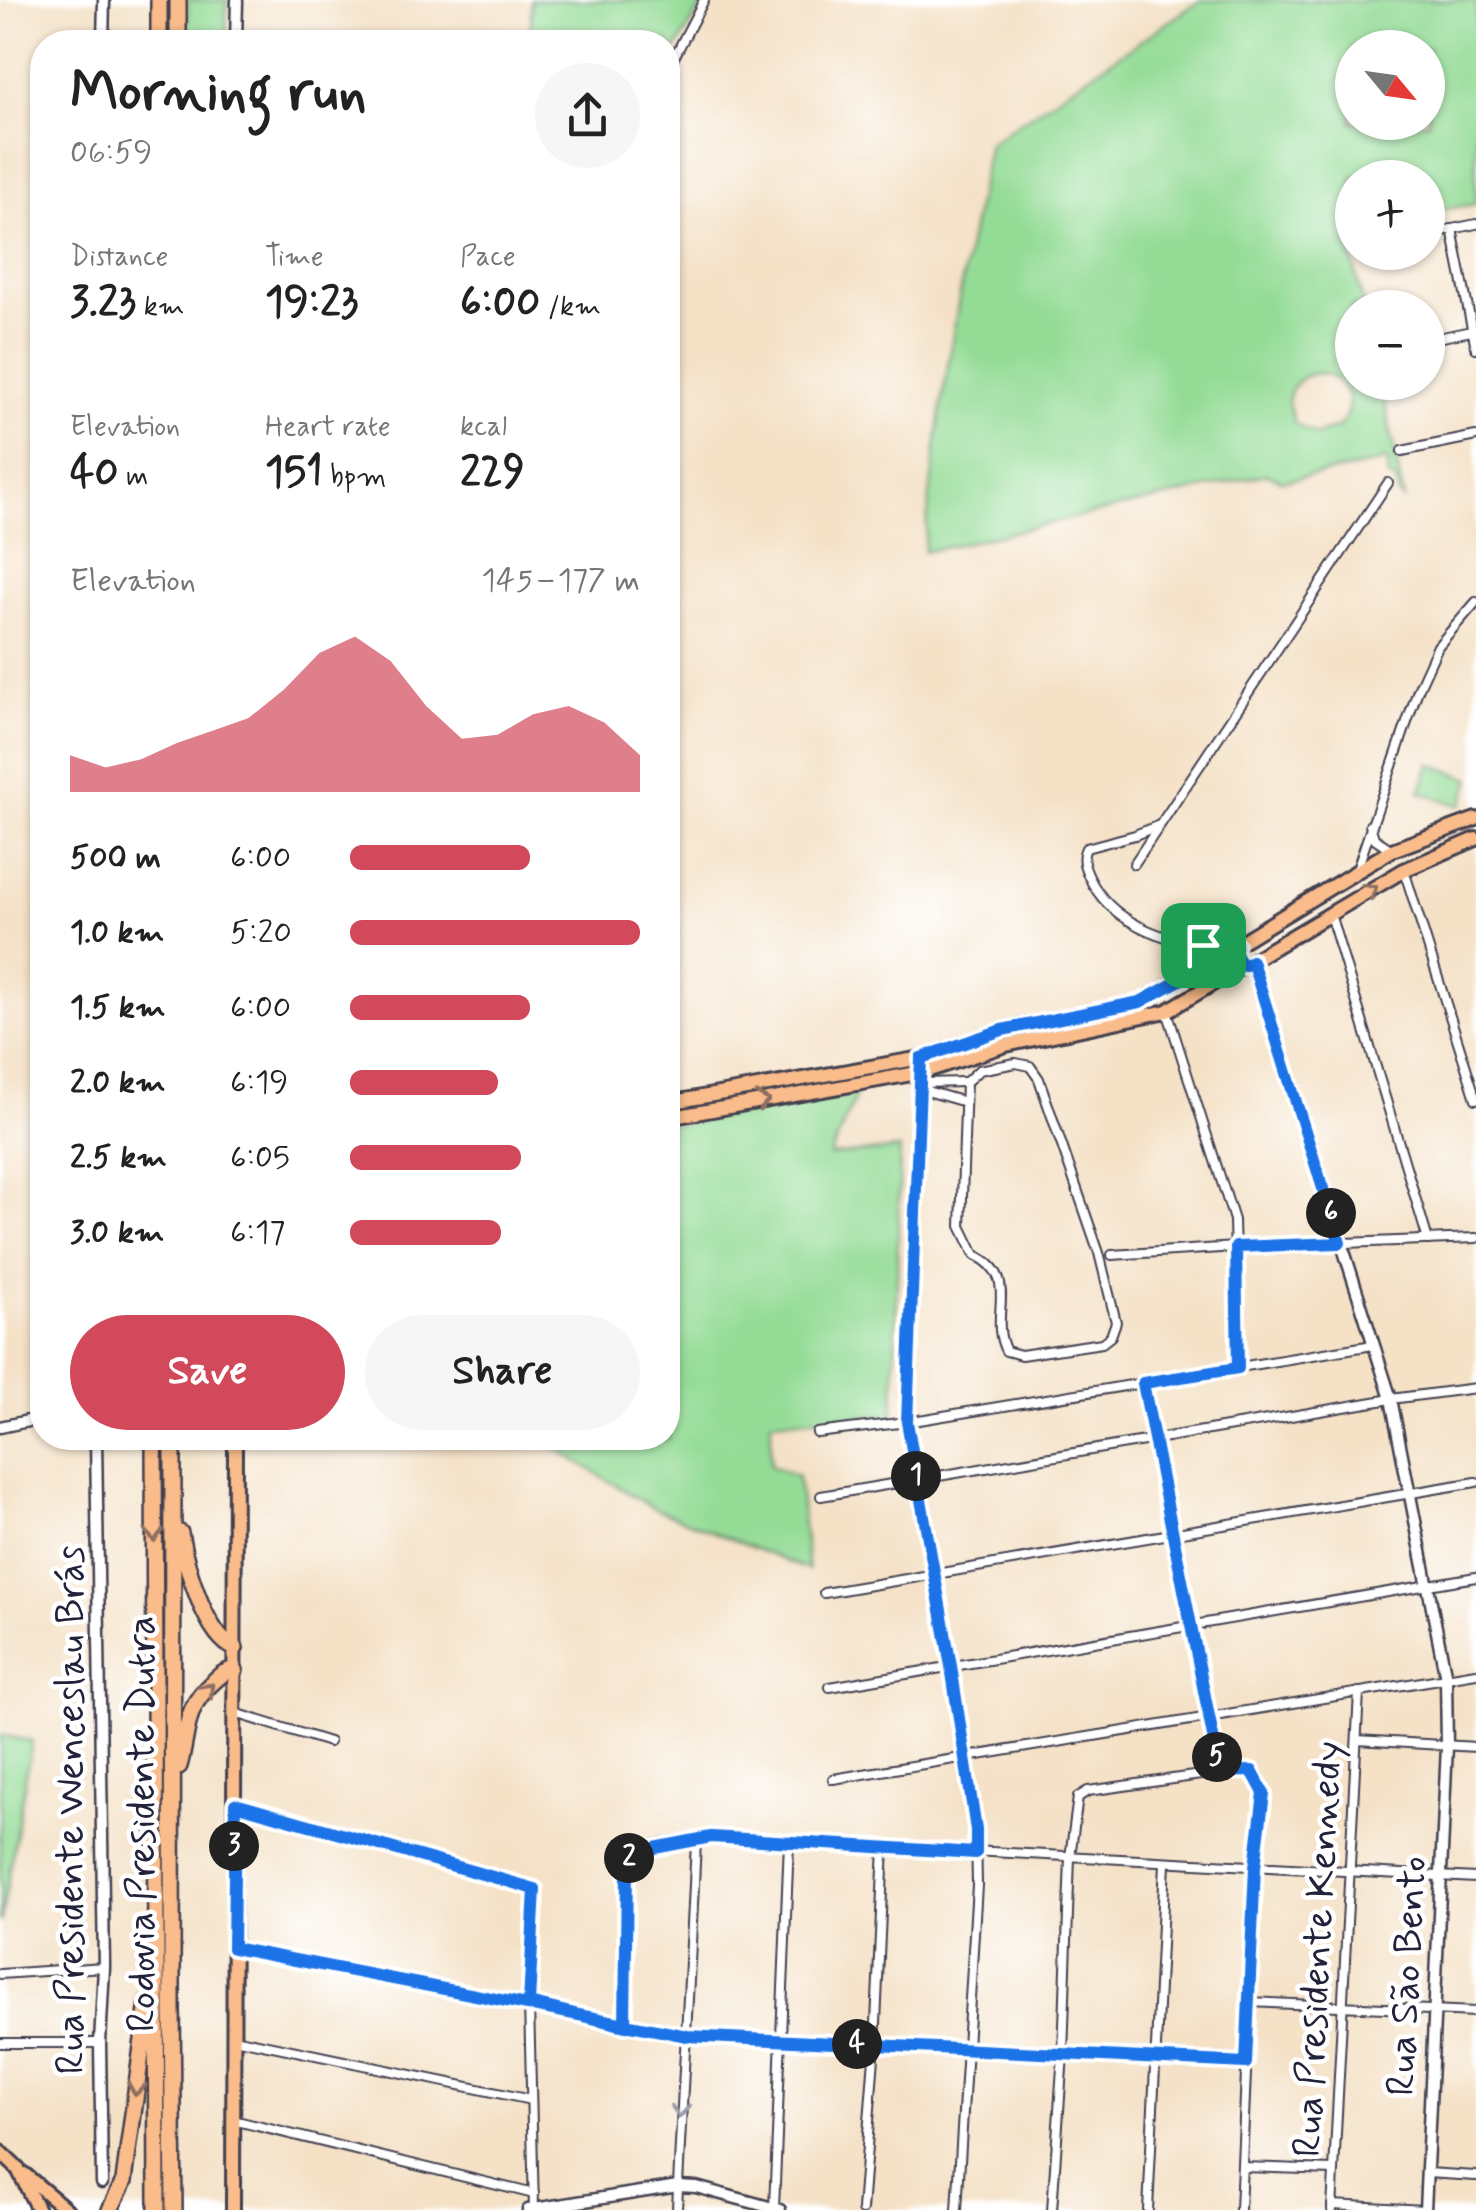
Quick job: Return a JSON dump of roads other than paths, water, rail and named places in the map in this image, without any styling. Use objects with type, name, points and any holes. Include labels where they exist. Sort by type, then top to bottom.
[{"type":"highway","points":[[159,0],[159,30]]},
{"type":"highway","points":[[178,0],[178,30]]},
{"type":"highway","name":"Rodovia Presidente Dutra","points":[[154,1450],[157,2210]]},
{"type":"highway","name":"Rodovia Presidente Dutra","points":[[173,1450],[174,2210]]},
{"type":"highway","points":[[173,1488],[187,1570],[216,1628],[226,1644],[235,1648]]},
{"type":"highway","points":[[173,1784],[192,1708],[204,1690],[224,1673],[235,1670]]},
{"type":"highway","points":[[110,2210],[124,2180],[156,1958]]},
{"type":"main road","points":[[680,1102],[921,1075],[1002,1030],[1140,1002],[1392,850],[1476,819]]},
{"type":"main road","points":[[680,1116],[921,1075],[1006,1045],[1167,1011],[1404,870],[1476,838]]},
{"type":"main road","points":[[1237,943],[1236,956],[1252,961]]},
{"type":"main road","points":[[1237,943],[1258,944],[1252,961]]},
{"type":"main road","points":[[1167,1011],[1168,993],[1182,979]]},
{"type":"main road","points":[[233,2210],[235,1450]]},
{"type":"main road","points":[[0,2152],[67,2210]]},
{"type":"main road","points":[[18,2169],[38,2210]]},
{"type":"street","points":[[103,30],[104,0]]},
{"type":"street","points":[[236,30],[237,0]]},
{"type":"street","points":[[680,40],[704,0]]},
{"type":"street","points":[[1445,230],[1476,224]]},
{"type":"street","points":[[1452,229],[1476,348]]},
{"type":"street","points":[[1445,337],[1474,331]]},
{"type":"street","points":[[1402,451],[1476,436]]},
{"type":"street","points":[[1134,864],[1388,483]]},
{"type":"street","points":[[1355,874],[1418,690],[1438,646],[1476,602]]},
{"type":"street","points":[[1370,825],[1374,838],[1392,850]]},
{"type":"street","points":[[1156,826],[1135,836],[1092,844],[1083,853],[1094,888],[1110,908],[1146,931],[1203,945],[1237,943]]},
{"type":"street","points":[[1404,870],[1476,1099]]},
{"type":"street","points":[[1330,914],[1428,1240]]},
{"type":"street","points":[[1182,979],[1203,945]]},
{"type":"street","name":"Rua São Bento","points":[[1252,961],[1391,1399],[1446,1678],[1447,1746],[1425,2210]]},
{"type":"street","points":[[1167,1011],[1234,1220],[1238,1368]]},
{"type":"street","points":[[1016,1063],[1030,1066],[1039,1079],[1099,1253],[1116,1322],[1111,1336],[1102,1343],[1021,1355],[1006,1351],[1000,1338],[1001,1279],[991,1262],[975,1255],[961,1226],[965,1102],[966,1082],[978,1070],[1016,1063]]},
{"type":"street","points":[[921,1075],[966,1082]]},
{"type":"street","points":[[921,1075],[965,1102]]},
{"type":"street","points":[[921,1075],[907,1422],[951,1666],[976,1853],[957,2210]]},
{"type":"street","points":[[1112,1256],[1476,1238]]},
{"type":"street","points":[[817,1434],[1373,1344]]},
{"type":"street","points":[[1143,1383],[1220,1772]]},
{"type":"street","points":[[822,1496],[1476,1388]]},
{"type":"street","points":[[0,1427],[30,1421]]},
{"type":"street","name":"Rua Presidente Wenceslau Brás","points":[[96,1450],[104,1967],[100,2043],[102,2182]]},
{"type":"street","points":[[824,1593],[1476,1482]]},
{"type":"street","points":[[830,1687],[1476,1578]]},
{"type":"street","points":[[833,1779],[1476,1673]]},
{"type":"street","name":"Rua Presidente Kennedy","points":[[1332,2207],[1359,1692]]},
{"type":"street","points":[[235,1714],[329,1742]]},
{"type":"street","points":[[1357,1740],[1476,1747]]},
{"type":"street","points":[[1052,2210],[1070,1857],[1078,1797],[1088,1791],[1243,1769],[1259,1778],[1264,1793],[1255,1867],[1240,2210]]},
{"type":"street","points":[[235,1804],[535,1889],[529,2003],[534,2194],[531,2209],[678,2186],[696,2187],[777,2209],[789,1842]]},
{"type":"street","points":[[625,2026],[629,1858],[634,1852],[655,1846],[711,1837],[1476,1878]]},
{"type":"street","points":[[677,2210],[696,1840]]},
{"type":"street","points":[[862,2210],[884,1848]]},
{"type":"street","points":[[1148,2210],[1165,1862]]},
{"type":"street","points":[[233,1948],[687,2036],[1246,2063]]},
{"type":"street","points":[[0,1974],[104,1967]]},
{"type":"street","points":[[1249,2002],[1476,2012]]},
{"type":"street","points":[[234,2038],[531,2100]]},
{"type":"street","points":[[0,2042],[100,2043]]},
{"type":"street","points":[[233,2120],[534,2194]]},
{"type":"street","points":[[1242,2167],[1334,2170]]},
{"type":"street","points":[[1427,2174],[1476,2176]]},
{"type":"street","points":[[1332,2207],[1425,2210]]}]
